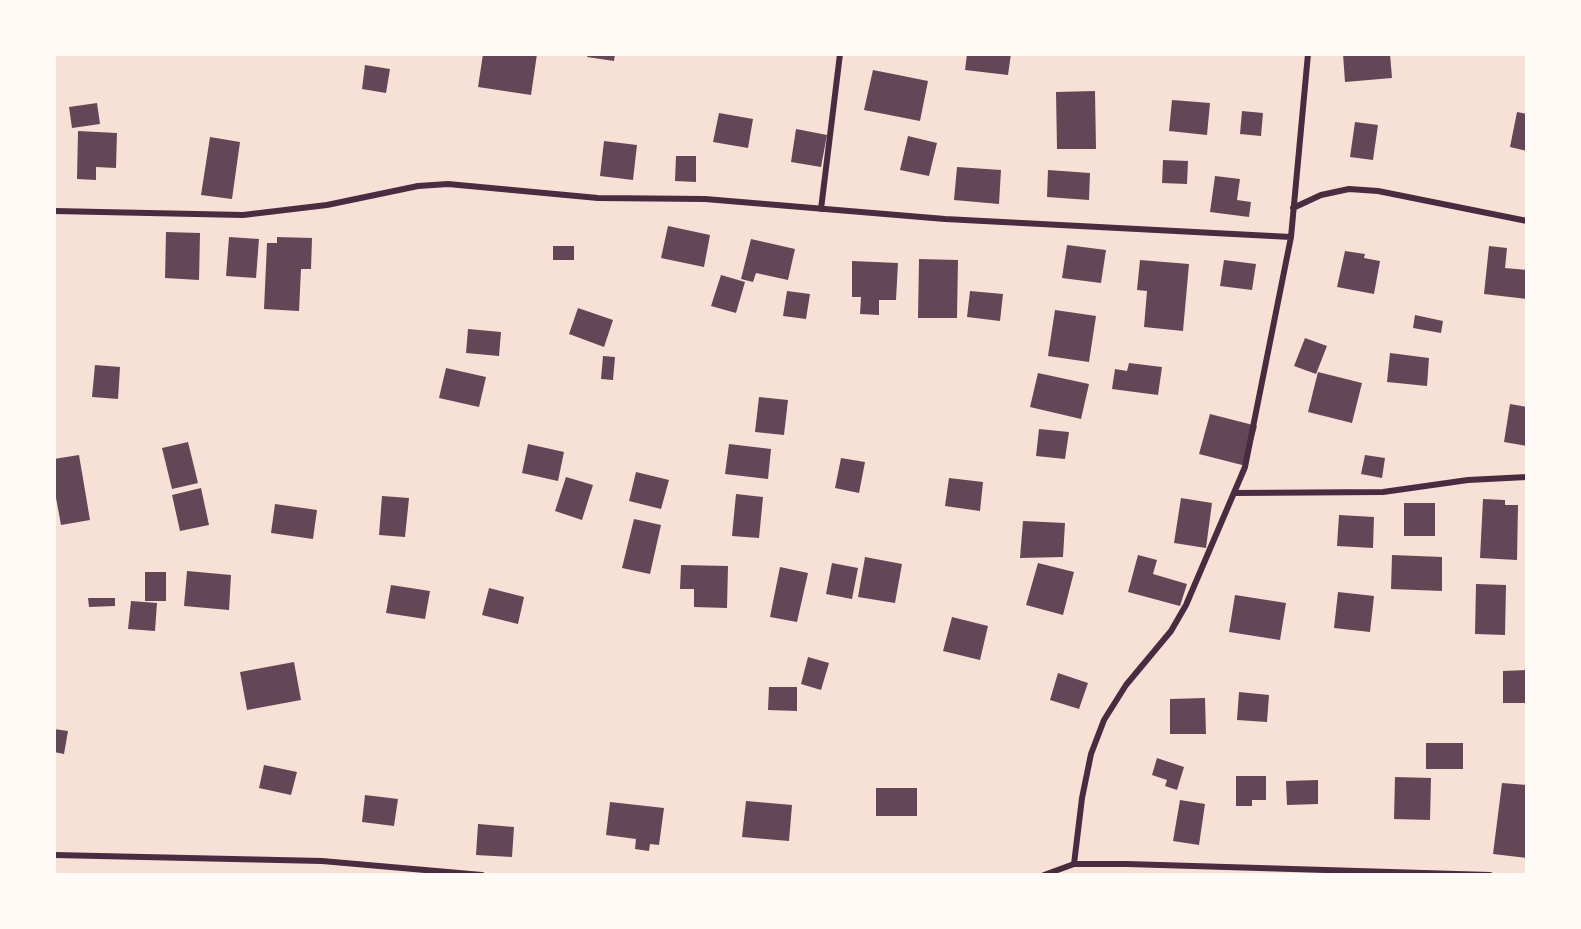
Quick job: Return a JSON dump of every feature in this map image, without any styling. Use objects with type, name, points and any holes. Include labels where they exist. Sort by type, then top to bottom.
[{"type":"street","points":[[821,209],[840,54]]},
{"type":"street","points":[[1074,864],[1086,776],[1091,754],[1104,720],[1126,684],[1171,631],[1186,605],[1245,467],[1291,237],[1308,54]]},
{"type":"street","points":[[54,211],[243,215],[327,205],[418,186],[448,184],[598,198],[705,199],[945,219],[1291,237]]},
{"type":"street","points":[[1293,208],[1321,195],[1349,189],[1378,191],[1527,220]]},
{"type":"street","points":[[1235,493],[1383,492],[1468,480],[1527,477]]},
{"type":"street","points":[[54,855],[322,861],[482,875]]},
{"type":"street","points":[[1044,875],[1074,864],[1490,875]]},
{"type":"building","points":[[483,54],[537,54],[531,95],[478,87]]},
{"type":"building","points":[[588,54],[615,54],[614,61],[587,57]]},
{"type":"building","points":[[967,54],[1011,54],[1008,75],[965,70]]},
{"type":"building","points":[[1343,54],[1390,54],[1392,78],[1345,82]]},
{"type":"building","points":[[365,65],[390,69],[386,93],[362,89]]},
{"type":"building","points":[[873,70],[928,81],[920,121],[864,110]]},
{"type":"building","points":[[1095,91],[1096,149],[1057,149],[1056,92]]},
{"type":"building","points":[[1172,100],[1210,103],[1207,135],[1169,131]]},
{"type":"building","points":[[97,103],[100,124],[72,128],[69,107]]},
{"type":"building","points":[[1242,111],[1263,113],[1261,136],[1240,134]]},
{"type":"building","points":[[1517,112],[1527,114],[1527,151],[1510,147]]},
{"type":"building","points":[[719,113],[753,119],[748,148],[713,142]]},
{"type":"building","points":[[1355,122],[1378,125],[1373,160],[1350,157]]},
{"type":"building","points":[[796,129],[827,135],[821,167],[791,162]]},
{"type":"building","points":[[78,131],[117,133],[116,168],[96,167],[96,180],[77,179]]},
{"type":"building","points":[[908,136],[937,143],[929,176],[900,170]]},
{"type":"building","points":[[210,137],[240,142],[232,199],[201,195]]},
{"type":"building","points":[[604,141],[637,145],[633,180],[600,176]]},
{"type":"building","points":[[676,156],[696,156],[696,182],[675,181]]},
{"type":"building","points":[[1163,160],[1188,161],[1187,184],[1162,183]]},
{"type":"building","points":[[957,167],[1001,170],[999,204],[954,200]]},
{"type":"building","points":[[1048,170],[1090,173],[1089,200],[1047,197]]},
{"type":"building","points":[[1215,176],[1240,179],[1237,200],[1251,202],[1249,217],[1210,212]]},
{"type":"building","points":[[668,226],[710,235],[704,267],[661,258]]},
{"type":"building","points":[[166,232],[200,233],[199,280],[165,278]]},
{"type":"building","points":[[229,237],[259,239],[256,278],[226,276]]},
{"type":"building","points":[[277,237],[312,238],[311,269],[301,269],[299,311],[264,309],[267,243],[277,243]]},
{"type":"building","points":[[751,239],[795,249],[788,280],[756,273],[753,282],[741,279]]},
{"type":"building","points":[[1067,245],[1106,250],[1101,283],[1062,278]]},
{"type":"building","points":[[553,246],[574,246],[574,260],[553,260]]},
{"type":"building","points":[[1489,246],[1507,248],[1505,268],[1527,270],[1527,299],[1484,294]]},
{"type":"building","points":[[1345,251],[1365,254],[1364,258],[1380,261],[1374,294],[1337,287]]},
{"type":"building","points":[[919,259],[958,260],[957,318],[918,318]]},
{"type":"building","points":[[1140,260],[1189,264],[1183,331],[1144,327],[1147,291],[1137,290]]},
{"type":"building","points":[[1224,260],[1256,264],[1252,290],[1220,286]]},
{"type":"building","points":[[852,261],[898,263],[896,300],[879,300],[879,315],[860,314],[861,297],[852,297]]},
{"type":"building","points":[[721,275],[745,282],[736,313],[711,306]]},
{"type":"building","points":[[787,291],[810,294],[806,319],[783,316]]},
{"type":"building","points":[[970,291],[1003,294],[1000,321],[967,317]]},
{"type":"building","points":[[578,308],[613,320],[604,347],[569,334]]},
{"type":"building","points":[[1055,310],[1096,316],[1089,362],[1048,356]]},
{"type":"building","points":[[1415,315],[1443,321],[1441,333],[1413,328]]},
{"type":"building","points":[[468,329],[501,332],[499,356],[466,353]]},
{"type":"building","points":[[1305,338],[1327,346],[1316,374],[1294,366]]},
{"type":"building","points":[[1390,353],[1429,358],[1427,386],[1387,382]]},
{"type":"building","points":[[603,356],[615,357],[613,380],[601,379]]},
{"type":"building","points":[[1129,363],[1162,367],[1158,395],[1112,389],[1115,369],[1127,371]]},
{"type":"building","points":[[95,365],[120,367],[118,399],[92,397]]},
{"type":"building","points":[[446,368],[486,377],[479,407],[439,398]]},
{"type":"building","points":[[1318,372],[1362,383],[1352,423],[1308,412]]},
{"type":"building","points":[[1038,373],[1089,384],[1081,419],[1030,407]]},
{"type":"building","points":[[759,397],[788,400],[784,435],[755,432]]},
{"type":"building","points":[[1510,404],[1527,407],[1527,446],[1504,442]]},
{"type":"building","points":[[1210,414],[1257,426],[1246,466],[1199,454]]},
{"type":"building","points":[[1039,429],[1069,432],[1065,459],[1036,456]]},
{"type":"building","points":[[188,442],[198,483],[172,489],[162,448]]},
{"type":"building","points":[[528,444],[564,452],[558,481],[522,473]]},
{"type":"building","points":[[729,444],[771,449],[768,479],[725,474]]},
{"type":"building","points":[[79,455],[90,520],[61,525],[54,487],[54,459]]},
{"type":"building","points":[[1365,455],[1385,458],[1382,478],[1361,474]]},
{"type":"building","points":[[841,458],[865,462],[859,493],[835,488]]},
{"type":"building","points":[[636,472],[669,480],[661,509],[629,501]]},
{"type":"building","points":[[566,477],[593,485],[582,520],[555,511]]},
{"type":"building","points":[[949,478],[983,482],[980,511],[945,506]]},
{"type":"building","points":[[201,488],[209,525],[180,531],[172,495]]},
{"type":"building","points":[[736,494],[763,497],[759,538],[732,536]]},
{"type":"building","points":[[382,496],[409,498],[405,537],[379,535]]},
{"type":"building","points":[[1181,498],[1212,503],[1206,548],[1174,543]]},
{"type":"building","points":[[1483,499],[1505,500],[1505,505],[1518,505],[1517,560],[1480,558]]},
{"type":"building","points":[[1404,503],[1435,503],[1435,536],[1404,536]]},
{"type":"building","points":[[275,504],[317,510],[313,539],[271,533]]},
{"type":"building","points":[[1339,515],[1374,517],[1373,548],[1337,546]]},
{"type":"building","points":[[634,519],[661,525],[650,574],[622,568]]},
{"type":"building","points":[[1023,521],[1065,523],[1063,557],[1020,558]]},
{"type":"building","points":[[1138,555],[1157,560],[1153,574],[1187,584],[1180,606],[1128,592]]},
{"type":"building","points":[[1392,555],[1442,557],[1442,591],[1391,589]]},
{"type":"building","points":[[865,557],[902,564],[895,603],[858,597]]},
{"type":"building","points":[[832,563],[858,568],[852,599],[826,594]]},
{"type":"building","points":[[1038,563],[1074,572],[1063,615],[1026,605]]},
{"type":"building","points":[[681,565],[728,566],[727,608],[694,607],[694,589],[680,589]]},
{"type":"building","points":[[780,567],[808,573],[797,622],[770,617]]},
{"type":"building","points":[[187,571],[231,575],[229,610],[184,606]]},
{"type":"building","points":[[145,572],[166,572],[166,601],[145,601]]},
{"type":"building","points":[[1476,584],[1506,585],[1505,635],[1475,634]]},
{"type":"building","points":[[391,585],[430,591],[425,619],[386,613]]},
{"type":"building","points":[[489,588],[524,597],[518,624],[482,615]]},
{"type":"building","points":[[1338,592],[1374,596],[1370,632],[1334,628]]},
{"type":"building","points":[[1235,595],[1286,603],[1280,640],[1229,632]]},
{"type":"building","points":[[88,598],[115,598],[115,606],[89,607]]},
{"type":"building","points":[[131,601],[157,603],[155,631],[128,629]]},
{"type":"building","points":[[952,617],[988,626],[980,660],[943,651]]},
{"type":"building","points":[[808,657],[829,663],[821,690],[801,684]]},
{"type":"building","points":[[294,662],[301,700],[247,710],[240,672]]},
{"type":"building","points":[[1527,670],[1527,703],[1503,703],[1503,671]]},
{"type":"building","points":[[1058,673],[1088,683],[1079,709],[1050,700]]},
{"type":"building","points":[[769,687],[797,687],[797,711],[768,710]]},
{"type":"building","points":[[1239,692],[1269,695],[1267,722],[1237,720]]},
{"type":"building","points":[[1205,698],[1206,734],[1170,734],[1170,699]]},
{"type":"building","points":[[54,729],[68,731],[64,754],[54,752]]},
{"type":"building","points":[[1426,743],[1463,743],[1463,769],[1426,769]]},
{"type":"building","points":[[1157,758],[1184,767],[1177,790],[1165,786],[1167,780],[1152,775]]},
{"type":"building","points":[[264,765],[297,772],[291,795],[259,788]]},
{"type":"building","points":[[1236,776],[1266,776],[1266,800],[1252,800],[1252,806],[1236,806]]},
{"type":"building","points":[[1395,777],[1431,778],[1430,820],[1394,819]]},
{"type":"building","points":[[1318,780],[1318,804],[1287,805],[1286,781]]},
{"type":"building","points":[[1502,783],[1527,785],[1527,858],[1493,854]]},
{"type":"building","points":[[876,788],[917,788],[917,816],[876,816]]},
{"type":"building","points":[[365,795],[398,799],[394,826],[362,822]]},
{"type":"building","points":[[1180,800],[1205,804],[1199,845],[1173,841]]},
{"type":"building","points":[[746,801],[792,805],[789,841],[742,837]]},
{"type":"building","points":[[610,802],[664,808],[659,845],[650,844],[649,851],[635,849],[636,839],[606,835]]},
{"type":"building","points":[[478,824],[514,827],[512,857],[476,855]]}]
